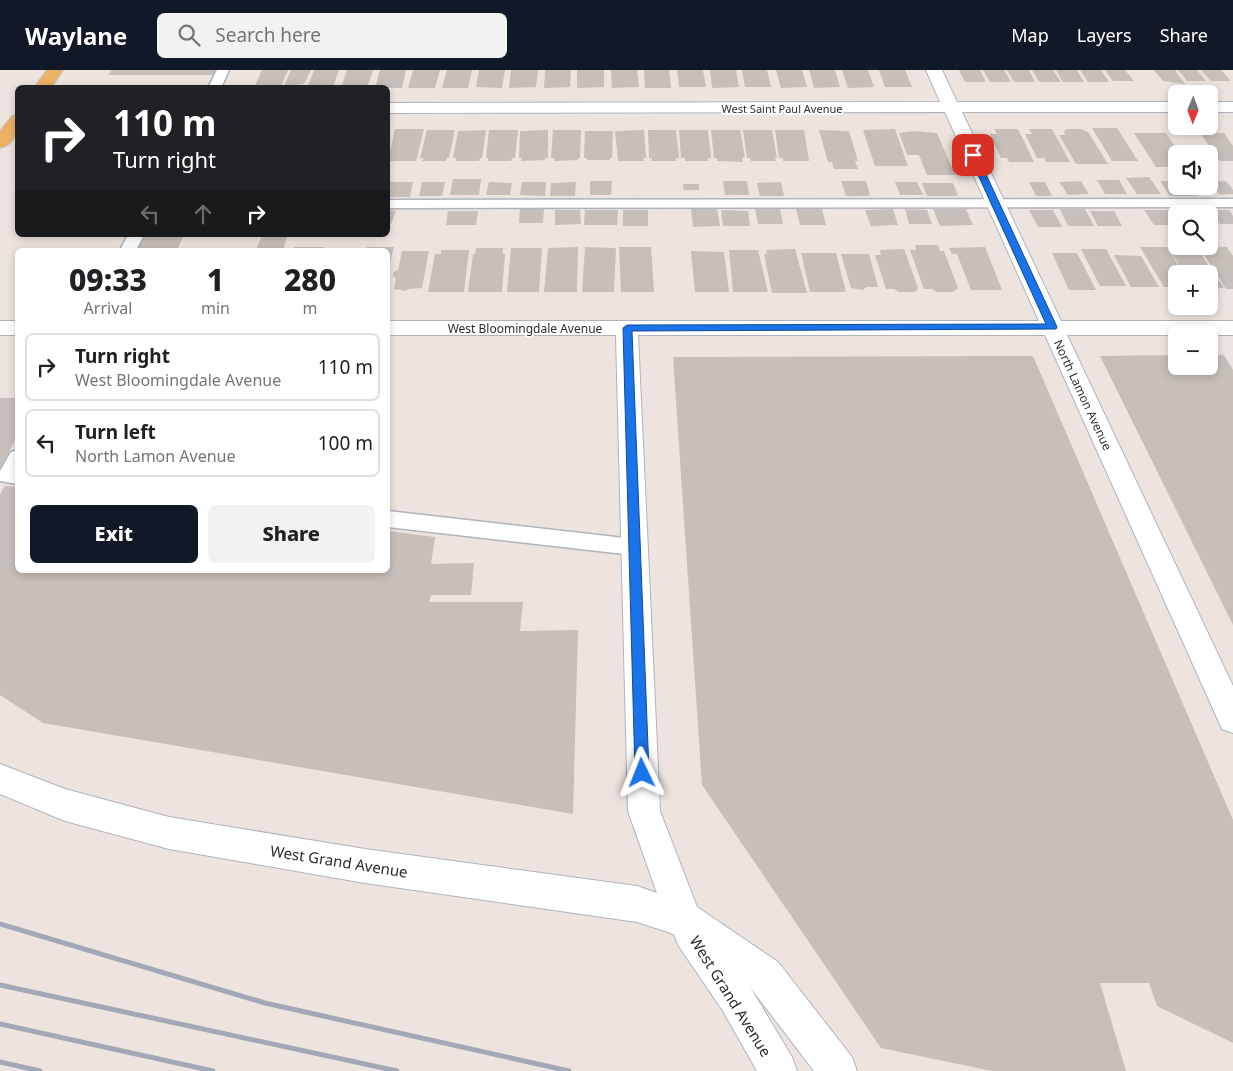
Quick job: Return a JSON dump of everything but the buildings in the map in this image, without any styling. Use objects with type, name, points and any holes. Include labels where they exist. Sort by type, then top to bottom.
[{"type":"main road","points":[[44,85],[55,70]]},
{"type":"main road","points":[[0,143],[15,124]]},
{"type":"street","name":"North Lamon Avenue","points":[[934,70],[1233,719]]},
{"type":"street","name":"West Saint Paul Avenue","points":[[390,108],[1168,107]]},
{"type":"street","points":[[1218,107],[1233,107]]},
{"type":"street","points":[[0,328],[15,328]]},
{"type":"street","name":"West Bloomingdale Avenue","points":[[390,328],[1233,328]]},
{"type":"street","points":[[627,328],[633,547],[644,811],[684,920]]},
{"type":"street","name":"West Grand Avenue","points":[[0,779],[65,805],[169,833],[365,866],[637,904],[684,920],[765,975],[838,1071]]},
{"type":"street","name":"West Grand Avenue","points":[[684,920],[736,998],[778,1071]]},
{"type":"lane","points":[[216,85],[223,70]]},
{"type":"lane","points":[[390,204],[1233,203]]},
{"type":"lane","points":[[15,462],[7,476],[15,477]]},
{"type":"lane","points":[[390,519],[633,547]]},
{"type":"railway","points":[[0,924],[265,1003],[569,1071]]},
{"type":"railway","points":[[0,985],[397,1071]]},
{"type":"railway","points":[[0,1024],[213,1071]]},
{"type":"railway","points":[[0,1062],[40,1071]]},
{"type":"route","points":[[642,773],[627,328],[1052,327],[973,155]]}]
